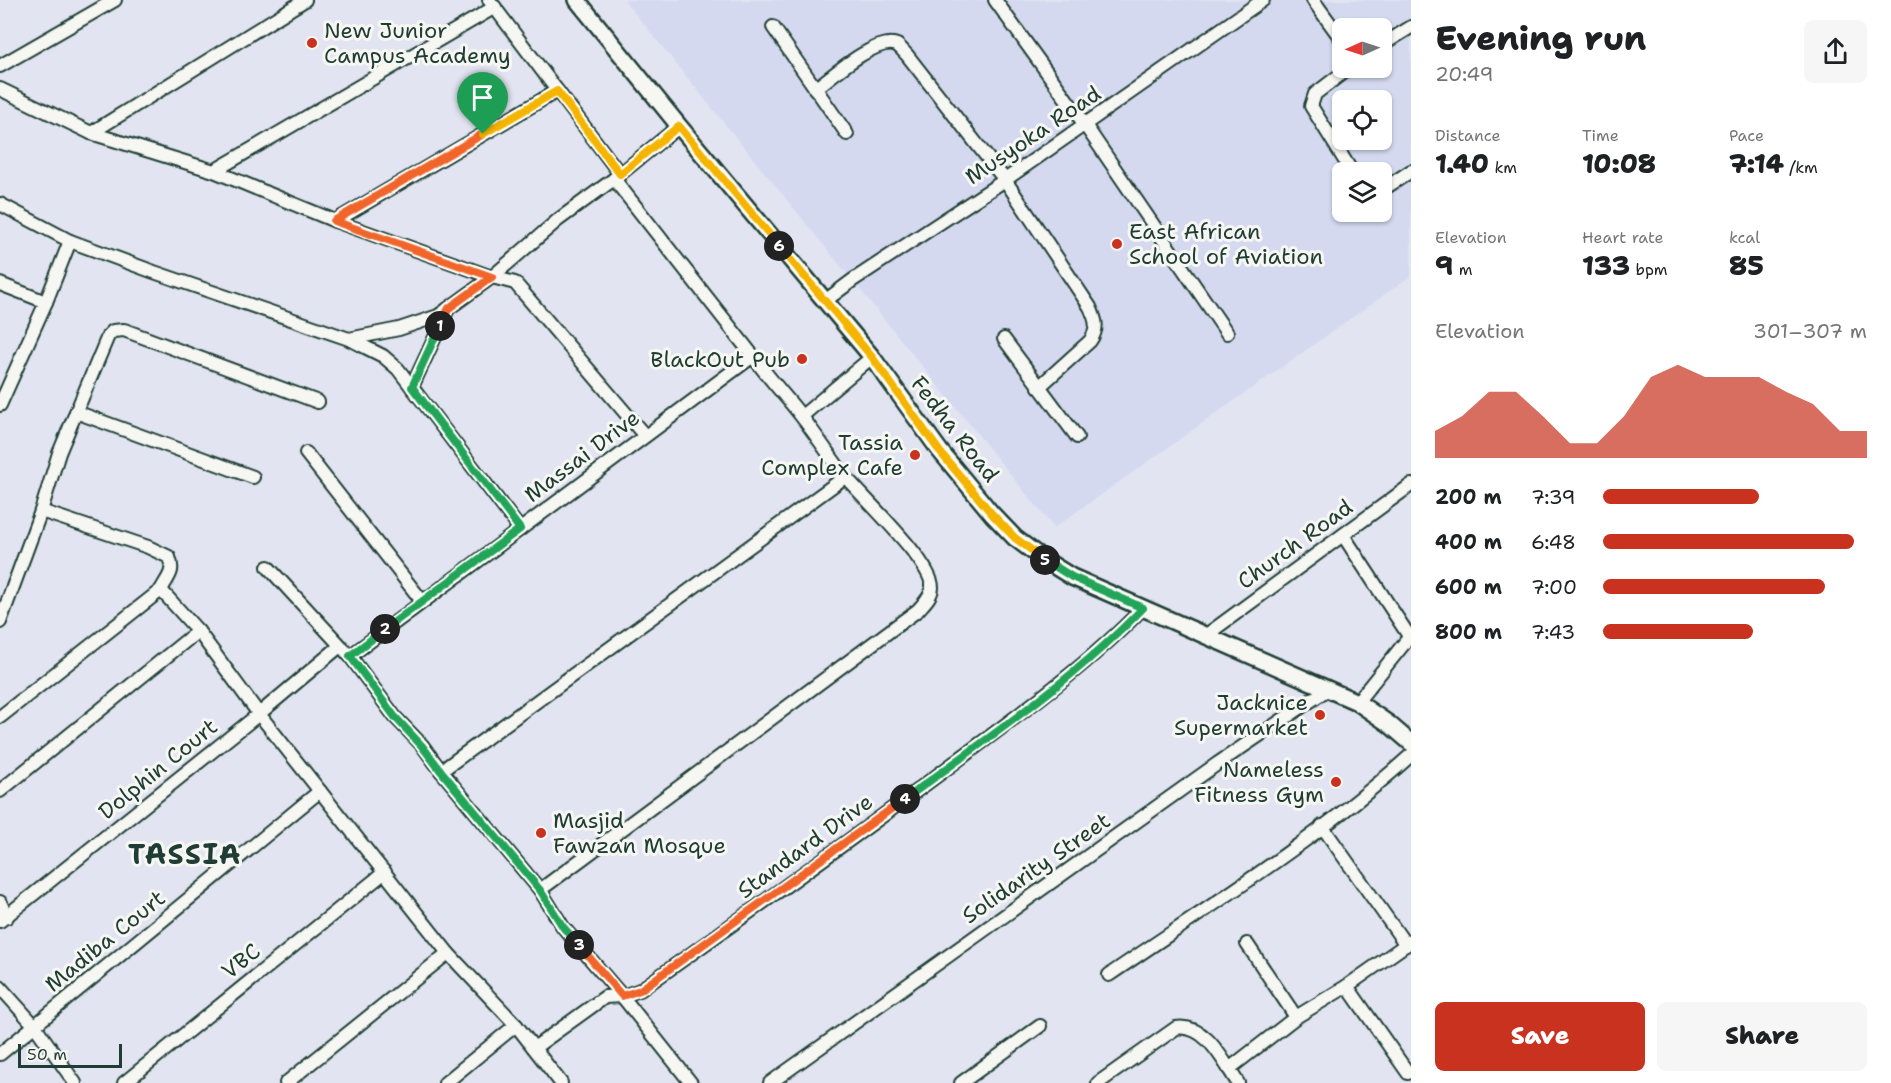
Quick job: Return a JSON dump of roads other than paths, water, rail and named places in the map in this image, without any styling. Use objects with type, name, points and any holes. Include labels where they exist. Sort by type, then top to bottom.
[{"type":"street","points":[[0,66],[115,0]]},
{"type":"street","points":[[91,133],[305,0]]},
{"type":"street","name":"Fedha Road","points":[[577,0],[872,357],[940,452],[1015,538],[1072,577],[1357,702],[1389,724],[1411,743]]},
{"type":"street","points":[[995,0],[1085,125],[1227,333]]},
{"type":"street","name":"Musyoka Road","points":[[825,301],[853,280],[1005,180],[1263,0]]},
{"type":"street","points":[[1313,0],[1332,26]]},
{"type":"street","points":[[214,171],[492,4],[765,374],[802,416],[845,477],[927,570],[932,586],[929,598],[918,610],[540,890]]},
{"type":"street","points":[[773,27],[847,134]]},
{"type":"street","points":[[1392,39],[1411,27]]},
{"type":"street","points":[[815,89],[876,47],[885,43],[897,45],[1005,180],[1090,307],[1097,322],[1095,334],[1090,341],[1039,387]]},
{"type":"street","points":[[1336,78],[1315,94],[1311,106],[1346,162]]},
{"type":"street","points":[[0,89],[91,133],[214,171],[334,221],[515,283],[645,436]]},
{"type":"street","points":[[334,221],[557,91]]},
{"type":"street","points":[[350,339],[423,322],[449,308],[492,277],[558,220],[679,126]]},
{"type":"street","points":[[1392,183],[1411,171]]},
{"type":"street","points":[[0,204],[70,241],[350,339],[392,361],[520,529]]},
{"type":"street","points":[[0,405],[46,302],[70,241]]},
{"type":"street","points":[[0,284],[46,302]]},
{"type":"street","points":[[412,387],[449,308]]},
{"type":"street","points":[[0,622],[41,511],[59,453],[108,336],[117,329],[318,402]]},
{"type":"street","points":[[1004,339],[1077,436]]},
{"type":"street","name":"Massai Drive","points":[[350,656],[753,356]]},
{"type":"street","points":[[802,416],[872,357]]},
{"type":"street","points":[[76,412],[253,477]]},
{"type":"street","points":[[306,453],[422,601]]},
{"type":"street","points":[[441,771],[845,477]]},
{"type":"street","name":"Church Road","points":[[1205,636],[1411,485]]},
{"type":"street","points":[[0,717],[161,590],[171,572],[169,557],[148,547],[41,511]]},
{"type":"street","points":[[1343,535],[1410,636],[1357,702]]},
{"type":"street","points":[[268,567],[350,656],[395,717],[422,746],[540,890],[563,927],[622,996],[691,1083]]},
{"type":"street","points":[[161,590],[198,631],[260,714],[448,953],[516,1025],[561,1083]]},
{"type":"street","name":"Standard Drive","points":[[534,1048],[605,998],[622,996],[640,990],[851,839],[1036,702],[1125,627],[1143,608]]},
{"type":"street","points":[[0,791],[198,631]]},
{"type":"street","name":"Dolphin Court","points":[[4,919],[260,714],[340,646]]},
{"type":"street","name":"Solidarity Street","points":[[770,1083],[1217,764],[1328,689]]},
{"type":"street","points":[[1108,975],[1259,873],[1379,784],[1411,756]]},
{"type":"street","name":"Madiba Court","points":[[0,1054],[320,791]]},
{"type":"street","points":[[1229,1069],[1296,1017],[1347,986],[1408,943],[1322,826]]},
{"type":"street","name":"VBC","points":[[124,1083],[385,872]]},
{"type":"street","points":[[0,902],[4,919]]},
{"type":"street","points":[[1247,944],[1296,1017]]},
{"type":"street","points":[[286,1083],[448,953]]},
{"type":"street","points":[[1347,986],[1408,1073]]},
{"type":"street","points":[[0,987],[35,1026],[75,1083]]},
{"type":"street","points":[[445,1083],[516,1025]]},
{"type":"street","points":[[961,1083],[1040,1026]]},
{"type":"street","points":[[1098,1083],[1176,1028],[1186,1026],[1203,1034],[1238,1083]]},
{"type":"place","name":"New Junior Campus Academy","points":[[312,43]]},
{"type":"place","name":"East African School of Aviation","points":[[1117,244]]},
{"type":"place","name":"BlackOut Pub","points":[[802,359]]},
{"type":"place","name":"Tassia Complex Cafe","points":[[915,455]]},
{"type":"place","name":"Jacknice Supermarket","points":[[1320,715]]},
{"type":"place","name":"Nameless Fitness Gym","points":[[1336,782]]},
{"type":"place","name":"Masjid Fawzan Mosque","points":[[541,833]]},
{"type":"district","name":"TASSIA","points":[[185,854]]}]
